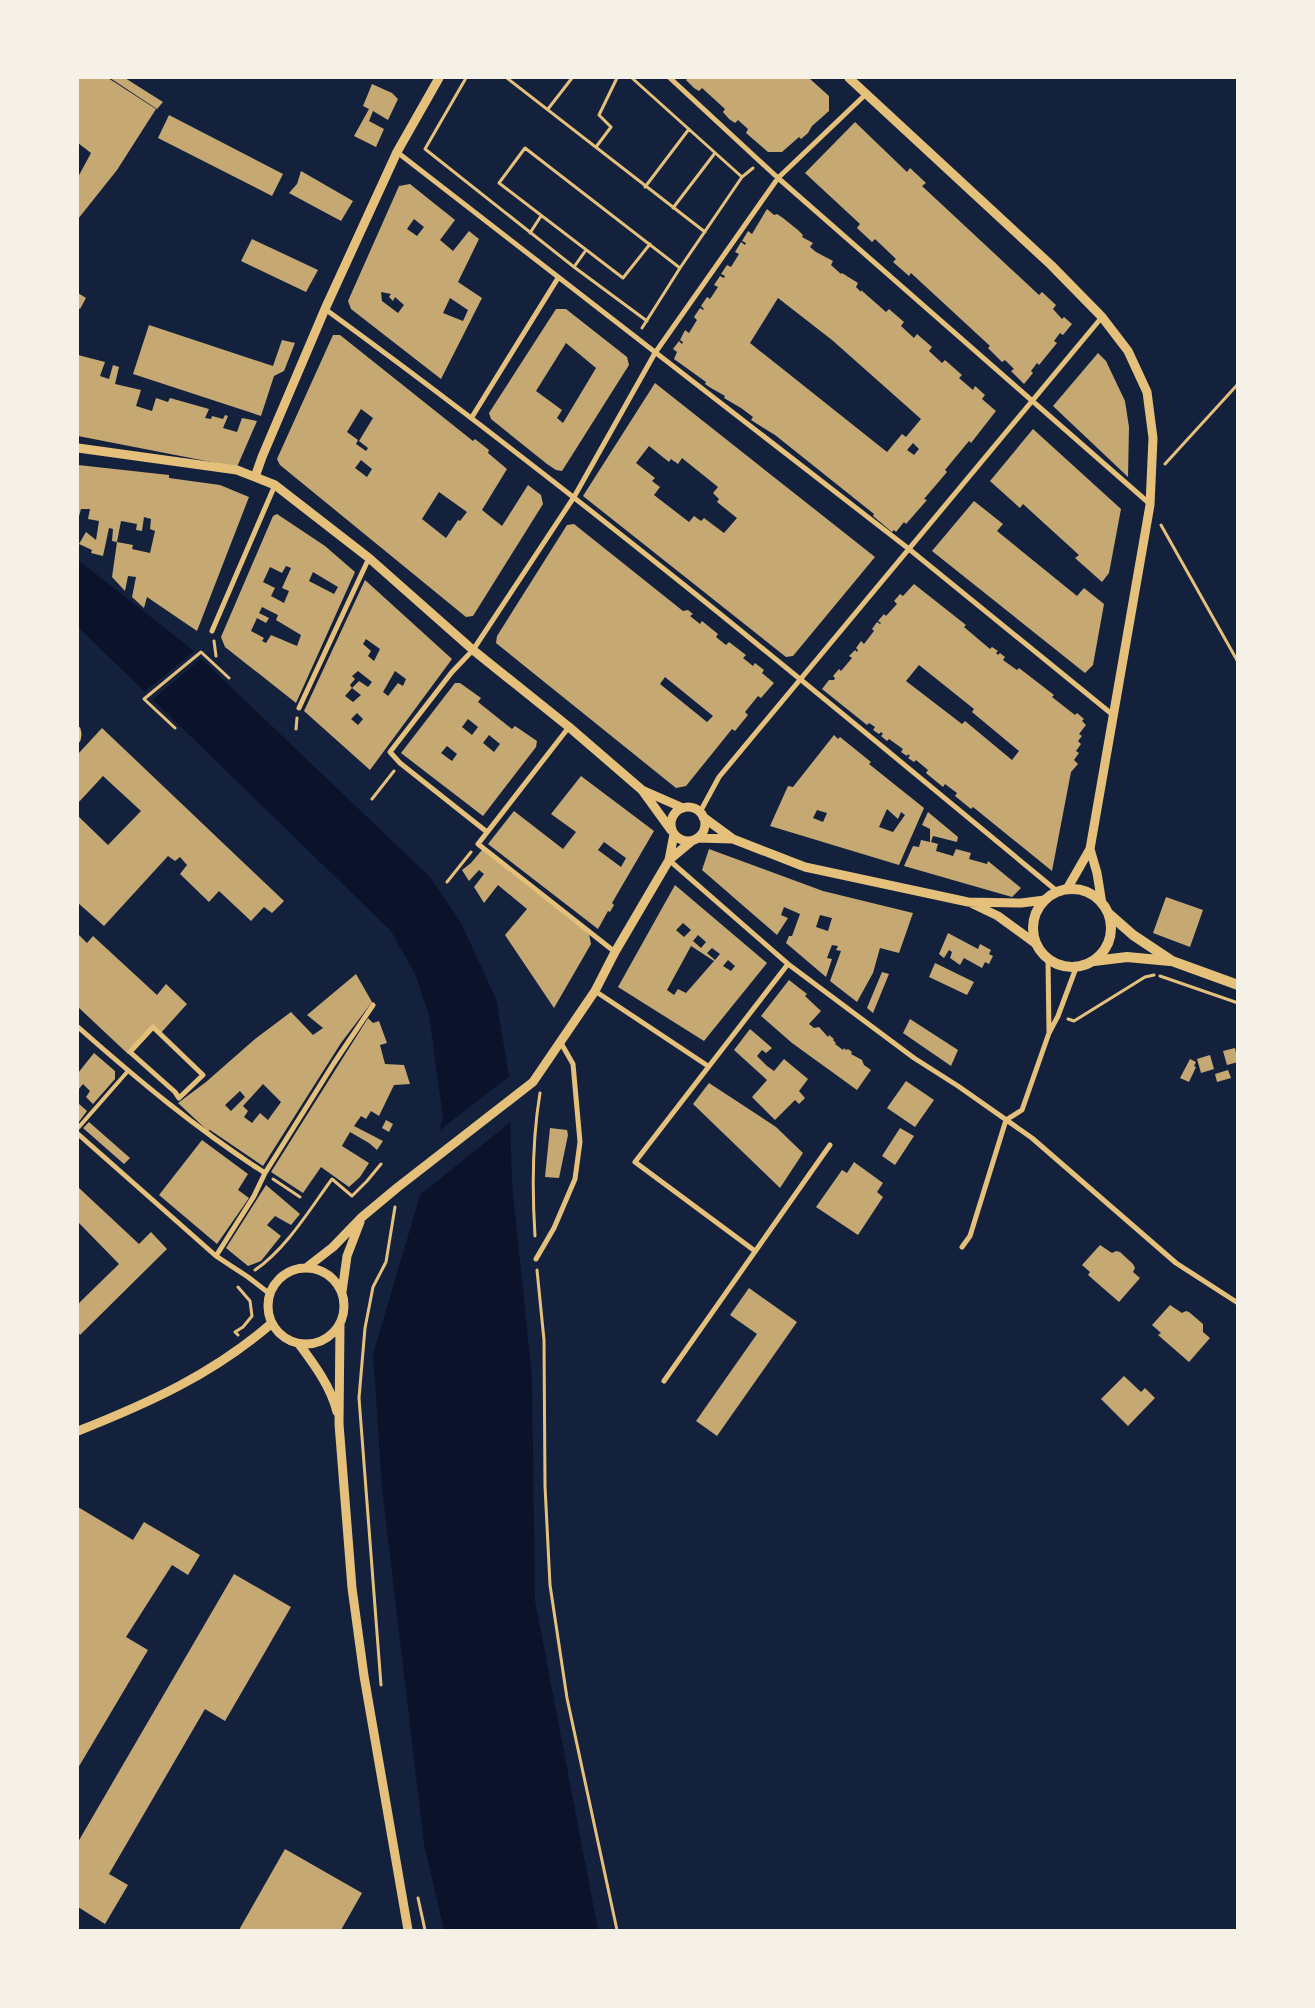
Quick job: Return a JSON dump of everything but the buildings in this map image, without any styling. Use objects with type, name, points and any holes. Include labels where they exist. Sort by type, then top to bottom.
[{"type":"main road","points":[[1172,961],[1127,957],[1094,961],[1076,968],[1061,966],[1048,960],[1035,943],[1032,932],[1033,920],[1045,900],[1063,890],[1082,890],[1093,896],[1133,935],[1172,961],[1238,985]]},
{"type":"main road","points":[[1094,961],[1108,945],[1111,923],[1105,908]]},
{"type":"street","points":[[255,477],[325,309],[397,152],[439,78]]},
{"type":"street","points":[[670,78],[778,178],[1150,505]]},
{"type":"street","points":[[325,309],[472,417],[574,497],[1063,890],[1090,849],[1150,505],[1152,438],[1147,392],[1128,351],[1102,317],[1051,265],[849,78]]},
{"type":"street","points":[[487,832],[390,752],[452,672],[473,650],[574,497],[655,353],[778,178],[866,94]]},
{"type":"street","points":[[397,152],[909,549],[1114,715]]},
{"type":"street","points":[[472,417],[558,278]]},
{"type":"street","points":[[306,1268],[333,1247],[362,1217],[533,1082],[545,1068],[595,991],[614,952],[670,860],[695,839],[704,828],[701,815],[719,777],[1102,317]]},
{"type":"street","points":[[78,448],[237,470],[275,485],[369,558],[473,650],[642,790],[673,832],[682,840],[733,840]]},
{"type":"street","points":[[212,631],[275,485]]},
{"type":"street","points":[[299,708],[369,558]]},
{"type":"street","points":[[568,727],[478,844],[614,952]]},
{"type":"street","points":[[642,790],[683,808]]},
{"type":"street","points":[[670,860],[673,832],[671,824],[674,814],[683,808],[689,807],[733,840],[805,867],[968,902],[1021,903],[1045,900]]},
{"type":"street","points":[[1090,849],[1105,908]]},
{"type":"street","points":[[670,860],[788,964],[914,1058],[1032,1138],[1176,1263],[1238,1303]]},
{"type":"street","points":[[968,902],[998,916],[1035,943]]},
{"type":"street","points":[[1048,960],[1049,1033]]},
{"type":"street","points":[[755,1251],[635,1162],[788,964]]},
{"type":"street","points":[[962,1247],[970,1236],[1006,1120],[1022,1110],[1049,1033],[1058,1016],[1076,968]]},
{"type":"street","points":[[595,991],[708,1066]]},
{"type":"street","points":[[216,1256],[254,1196],[264,1173],[373,1005]]},
{"type":"street","points":[[78,1027],[128,1071],[204,1132],[264,1173]]},
{"type":"street","points":[[153,1027],[203,1075],[179,1098],[175,1092],[130,1052],[153,1027]]},
{"type":"street","points":[[536,1259],[554,1228],[575,1179],[580,1142],[573,1064],[561,1043]]},
{"type":"street","points":[[78,1134],[216,1256],[270,1294]]},
{"type":"street","points":[[664,1381],[830,1145]]},
{"type":"street","points":[[342,1292],[327,1274],[306,1268],[294,1270],[275,1284],[270,1294],[268,1304],[272,1323],[279,1333],[288,1340],[299,1344],[323,1341],[333,1334],[344,1314],[342,1292],[347,1256],[362,1217]]},
{"type":"street","points":[[78,1431],[159,1397],[219,1364],[246,1346],[272,1323]]},
{"type":"street","points":[[340,1324],[339,1424],[352,1588],[364,1676],[408,1930]]},
{"type":"street","points":[[299,1344],[316,1368],[335,1403],[339,1424]]},
{"type":"lane","points":[[78,1128],[128,1071]]},
{"type":"path","points":[[466,78],[425,149],[488,197],[530,233],[647,321],[680,268],[742,177],[632,78]]},
{"type":"path","points":[[507,78],[705,232]]},
{"type":"path","points":[[548,109],[572,78]]},
{"type":"path","points":[[596,147],[611,127],[599,115],[617,78]]},
{"type":"path","points":[[645,187],[689,130]]},
{"type":"path","points":[[650,244],[623,278],[499,183],[525,148],[650,244],[680,268]]},
{"type":"path","points":[[673,208],[715,153]]},
{"type":"path","points":[[530,233],[541,216]]},
{"type":"path","points":[[574,267],[586,250]]},
{"type":"path","points":[[1151,479],[1238,384]]},
{"type":"path","points":[[1150,505],[1238,662]]},
{"type":"path","points":[[175,728],[144,700],[201,652],[229,678]]},
{"type":"path","points":[[372,799],[400,762]]},
{"type":"path","points":[[447,882],[478,844]]},
{"type":"path","points":[[1058,1016],[1074,1021],[1145,977],[1157,975],[1238,1003]]},
{"type":"path","points":[[545,1068],[539,1095],[534,1143],[533,1203],[544,1340],[545,1486],[550,1585],[567,1698],[617,1930]]},
{"type":"path","points":[[246,1346],[235,1332],[242,1328],[252,1316],[250,1302],[238,1286],[273,1256],[332,1180],[352,1196],[381,1164]]},
{"type":"path","points":[[264,1173],[300,1197]]},
{"type":"path","points":[[381,1686],[359,1398],[365,1328],[373,1287],[386,1262],[398,1187]]},
{"type":"path","points":[[417,1892],[425,1930]]},
{"type":"water","points":[[78,560],[188,646],[430,877],[461,923],[496,999],[509,1076],[512,1183],[532,1377],[535,1600],[598,1930],[444,1930],[424,1844],[382,1488],[373,1354],[443,1118],[429,1015],[415,974],[391,931],[78,627]]},
{"type":"pier","points":[[196,650],[203,657],[151,701],[143,693]]},
{"type":"pier","points":[[511,1075],[513,1120],[416,1198],[436,1133]]}]
